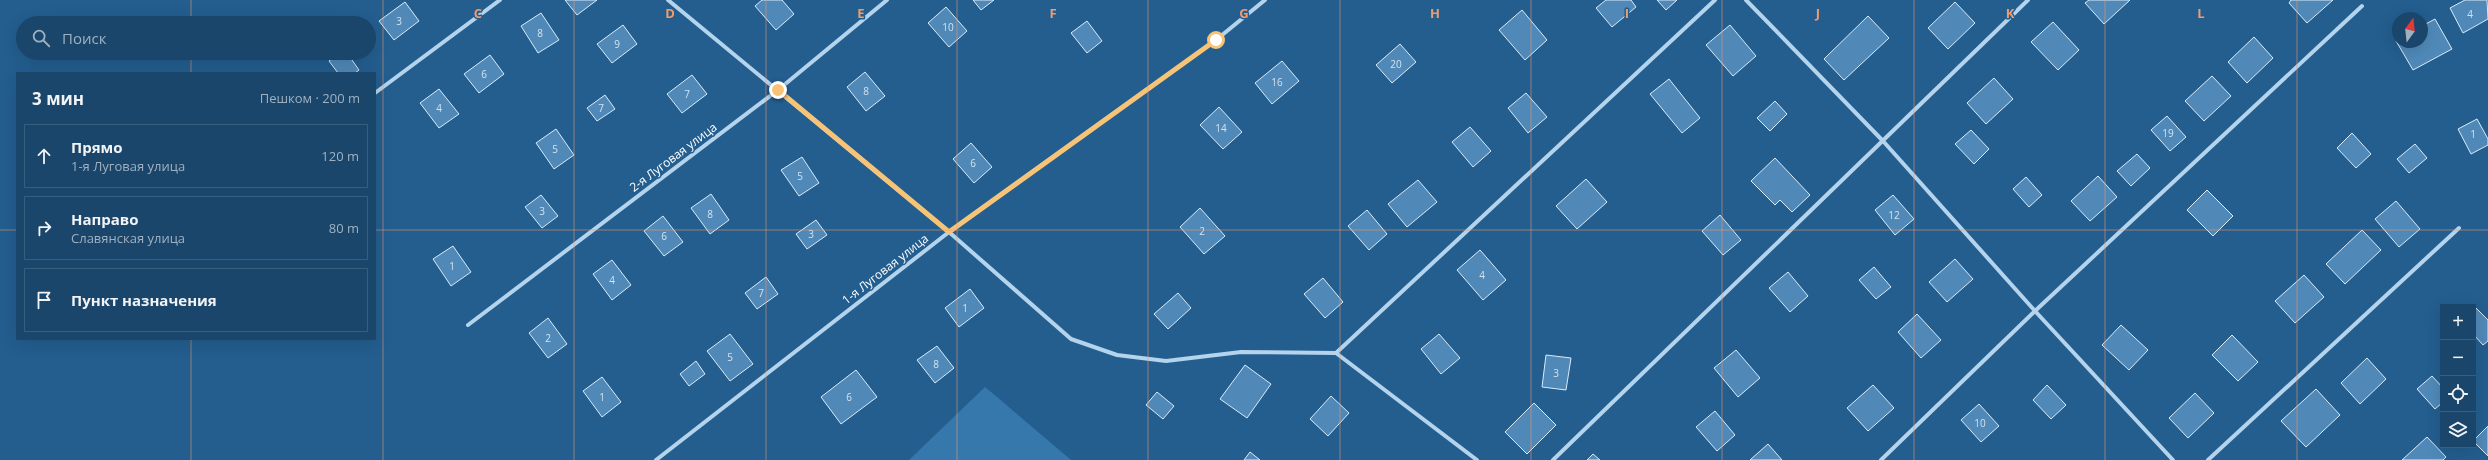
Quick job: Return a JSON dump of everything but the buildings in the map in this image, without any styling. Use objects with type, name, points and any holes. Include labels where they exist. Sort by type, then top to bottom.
[{"type":"street","points":[[376,92],[500,0]]},
{"type":"street","points":[[668,0],[949,232],[1071,339],[1117,355],[1166,360],[1241,352],[1336,353],[1477,460]]},
{"type":"street","name":"2-я Луговая улица","points":[[468,325],[778,90],[887,0]]},
{"type":"street","name":"1-я Луговая улица","points":[[656,460],[949,232],[1216,40],[1265,0]]},
{"type":"street","points":[[1336,353],[1715,0]]},
{"type":"street","points":[[1746,0],[1883,141],[2035,311],[2173,460]]},
{"type":"street","points":[[1553,460],[2028,0]]},
{"type":"street","points":[[1881,460],[2035,311],[2362,6]]},
{"type":"street","points":[[2208,460],[2459,228]]},
{"type":"shaded area","points":[[985,387],[997,397],[1071,460],[909,460]]},
{"type":"route","points":[[778,90],[949,232],[1216,40]]}]
